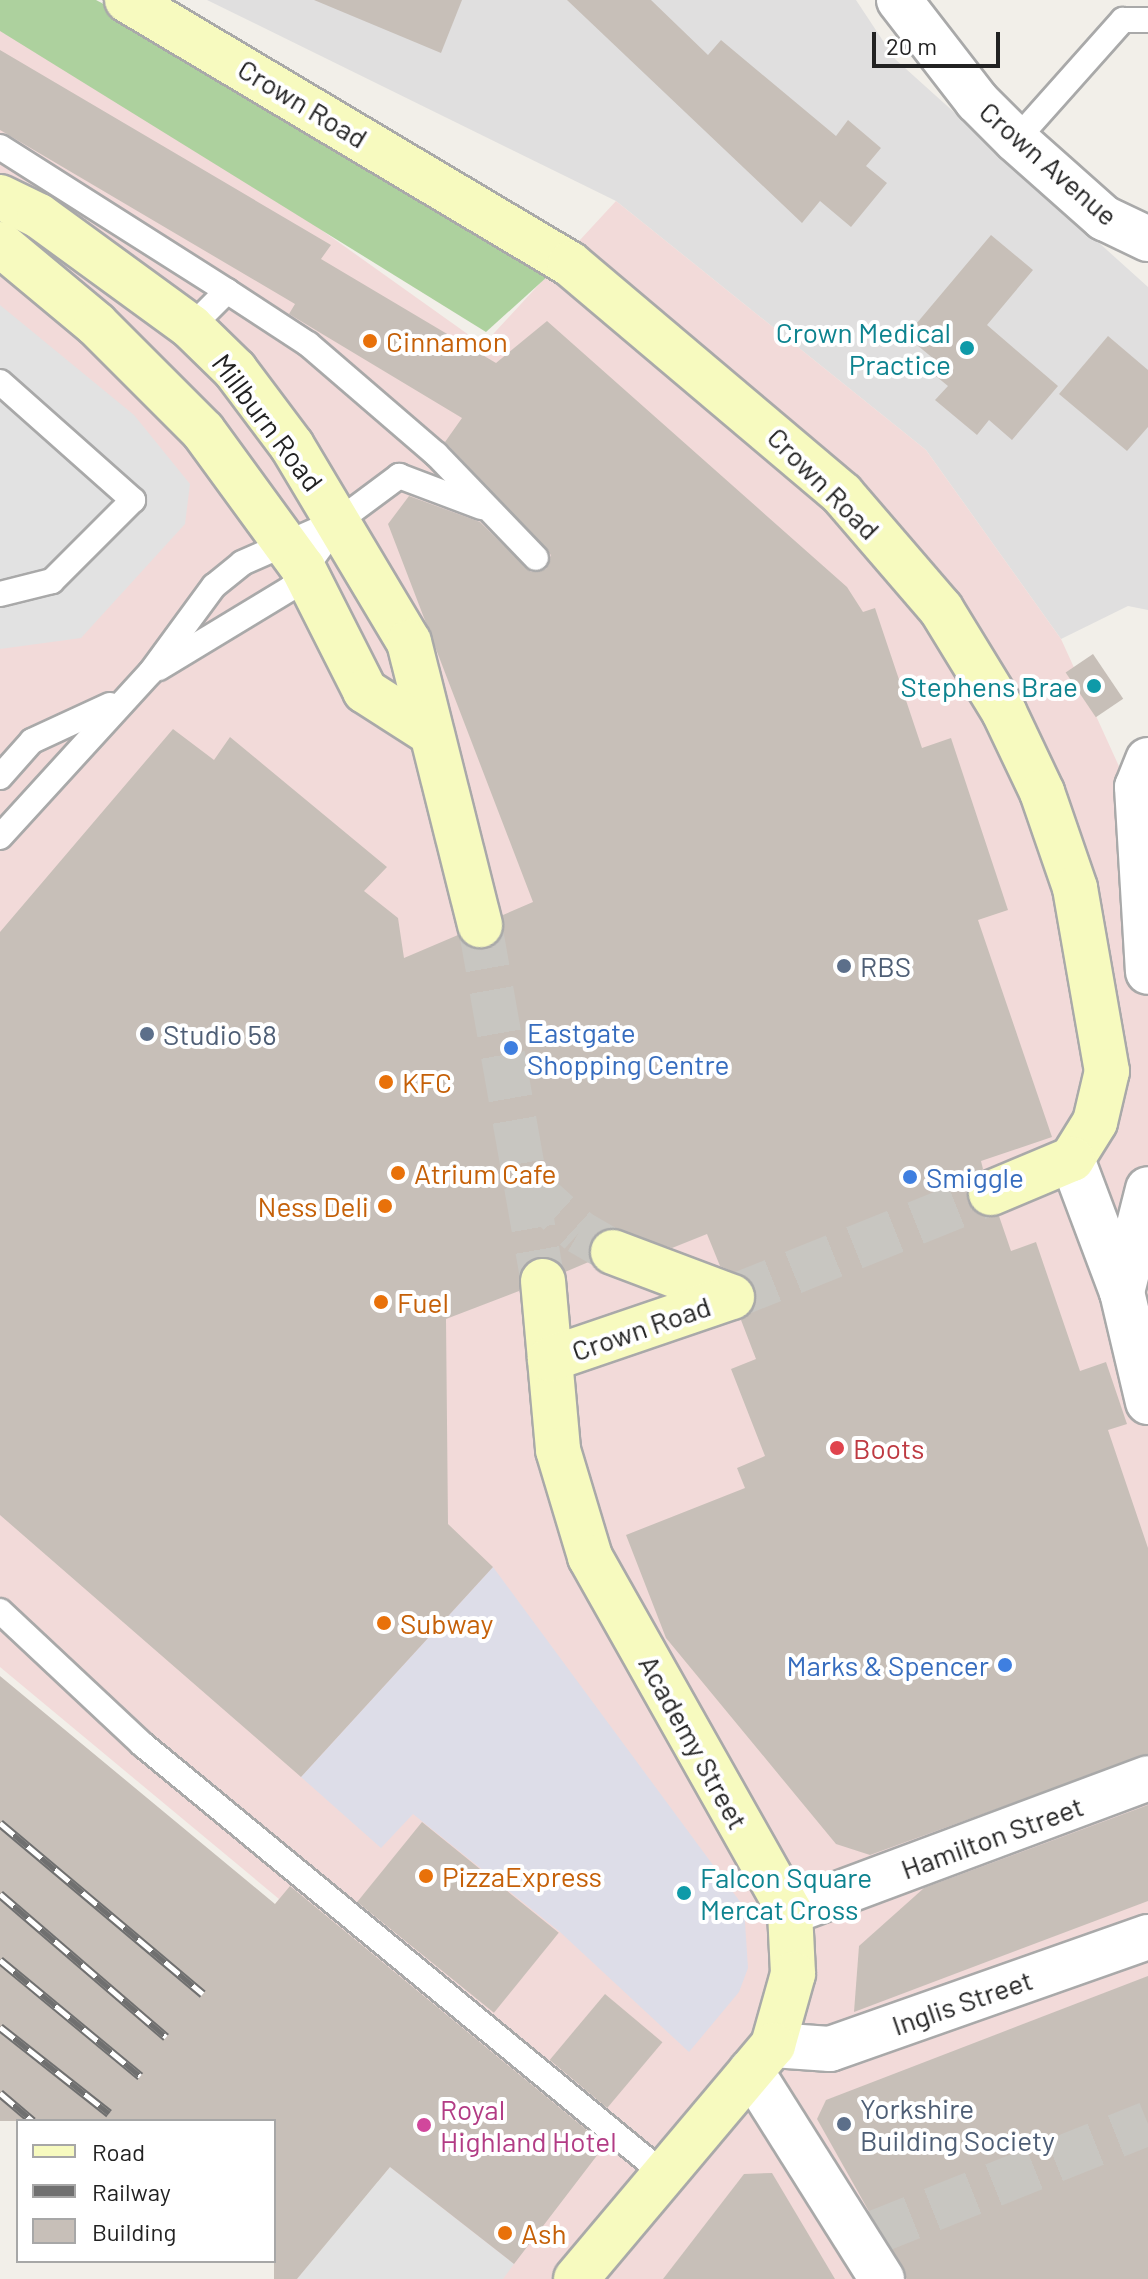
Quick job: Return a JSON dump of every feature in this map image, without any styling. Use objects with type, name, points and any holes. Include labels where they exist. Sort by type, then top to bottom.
[{"type":"main road","name":"Crown Road","points":[[127,0],[570,264],[842,494],[941,609],[1004,712],[1042,792],[1075,888],[1107,1071],[1095,1122],[1072,1159]]},
{"type":"main road","name":"Millburn Road","points":[[0,197],[39,216],[191,327],[235,370],[340,520],[409,642],[429,732],[480,925]]},
{"type":"main road","name":"Millburn Road","points":[[0,244],[96,324],[203,431],[294,556],[365,691],[429,732]]},
{"type":"main road","points":[[991,1193],[1072,1159]]},
{"type":"main road","name":"Crown Road","points":[[550,1359],[732,1297],[613,1252]]},
{"type":"main road","name":"Academy Street","points":[[543,1281],[558,1450],[590,1557],[790,1912],[793,1974],[762,2058],[576,2279]]},
{"type":"street","name":"Crown Avenue","points":[[899,0],[977,101],[1016,140],[1104,218],[1148,239]]},
{"type":"street","points":[[1142,774],[1148,972]]},
{"type":"street","points":[[1072,1159],[1122,1292],[1148,1402]]},
{"type":"street","points":[[1122,1292],[1148,1189]]},
{"type":"street","name":"Hamilton Street","points":[[790,1912],[1148,1778]]},
{"type":"street","name":"Inglis Street","points":[[762,2058],[830,2049],[1148,1937]]},
{"type":"street","points":[[762,2058],[865,2236],[882,2279]]},
{"type":"lane","points":[[1016,140],[1119,10],[1148,20]]},
{"type":"lane","points":[[0,147],[326,356],[436,454],[481,507],[536,558]]},
{"type":"lane","points":[[191,327],[227,291]]},
{"type":"lane","points":[[0,382],[133,500],[52,581],[0,594]]},
{"type":"lane","points":[[0,837],[120,701],[150,673],[214,586],[242,563],[294,556],[399,476],[481,507]]},
{"type":"lane","points":[[150,673],[252,616],[291,588],[294,556]]},
{"type":"lane","points":[[0,777],[32,741],[120,701]]},
{"type":"lane","points":[[0,1611],[142,1744],[665,2175]]},
{"type":"shaded area","points":[[207,0],[856,0],[895,59],[1148,287],[1148,610],[1128,606],[1061,639],[926,450],[616,201]]},
{"type":"shaded area","points":[[0,1],[483,345],[616,201],[926,450],[1061,639],[1148,830],[1148,2279],[297,2279],[379,2182],[182,2025],[279,1899],[0,1667]]},
{"type":"shaded area","points":[[0,305],[134,415],[190,484],[185,524],[81,638],[0,649]]},
{"type":"shaded area","points":[[493,1567],[744,1907],[748,1968],[739,1992],[689,2052],[560,1932],[413,1814],[381,1848],[301,1777]]},
{"type":"shaded area","points":[[390,2167],[514,2264],[503,2279],[297,2279]]},
{"type":"green space","points":[[0,0],[96,0],[307,111],[548,276],[486,332],[0,31]]},
{"type":"building","points":[[314,0],[462,0],[441,53]]},
{"type":"building","points":[[567,0],[651,0],[708,55],[721,40],[836,136],[848,120],[881,148],[866,166],[887,183],[851,227],[820,201],[802,223]]},
{"type":"building","name":"Eastgate Shopping Centre","points":[[0,50],[331,245],[321,259],[496,363],[547,321],[847,587],[863,612],[875,608],[922,748],[951,738],[1008,910],[978,920],[1052,1137],[981,1161],[983,1169],[966,1189],[968,1202],[977,1213],[999,1216],[1011,1251],[1036,1242],[1080,1371],[1106,1362],[1127,1424],[1108,1430],[1148,1548],[1148,1754],[870,1855],[836,1844],[666,1638],[626,1535],[745,1488],[737,1468],[765,1456],[731,1369],[756,1359],[741,1320],[755,1307],[756,1290],[748,1278],[720,1266],[707,1234],[672,1248],[608,1228],[590,1242],[591,1261],[565,1272],[553,1258],[529,1260],[520,1271],[519,1291],[446,1319],[448,1524],[493,1567],[301,1777],[0,1515],[0,932],[173,729],[214,760],[230,737],[387,867],[364,891],[398,918],[404,958],[458,935],[474,949],[497,943],[503,915],[533,902],[388,524],[409,496],[480,522],[531,572],[546,569],[551,555],[445,442],[462,418],[289,314],[295,304],[0,130]]},
{"type":"building","name":"Crown Medical Practice","points":[[991,235],[1033,270],[987,325],[1058,386],[1012,440],[989,420],[977,435],[935,400],[948,386],[926,368],[934,359],[906,336]]},
{"type":"building","points":[[1108,336],[1148,370],[1148,427],[1127,451],[1059,394]]},
{"type":"building","name":"Stephens Brae","points":[[1093,654],[1123,699],[1096,717],[1066,672]]},
{"type":"building","points":[[0,1676],[275,1904],[290,1886],[605,2145],[514,2264],[390,2167],[297,2279],[274,2279],[276,2119],[0,2121]]},
{"type":"building","points":[[1148,1805],[1148,1901],[854,2012],[859,1946],[924,1888]]},
{"type":"building","points":[[422,1822],[559,1933],[494,2013],[357,1902]]},
{"type":"building","points":[[1148,1976],[1148,2279],[907,2279],[817,2119],[826,2100]]},
{"type":"building","points":[[605,1994],[662,2042],[607,2108],[550,2060]]},
{"type":"building","points":[[772,2173],[835,2279],[663,2279],[744,2174]]},
{"type":"tunnel","points":[[480,925],[543,1281]]},
{"type":"tunnel","points":[[526,1184],[579,1232],[613,1252]]},
{"type":"tunnel","points":[[732,1297],[991,1193]]},
{"type":"tunnel","points":[[871,2234],[1148,2123]]},
{"type":"railway","points":[[0,1823],[203,1994]]},
{"type":"railway","points":[[0,1894],[166,2037]]},
{"type":"railway","points":[[0,1960],[140,2076]]},
{"type":"railway","points":[[0,2027],[109,2113]]},
{"type":"railway","points":[[0,2093],[31,2119]]},
{"type":"place","name":"Cinnamon","points":[[370,341]]},
{"type":"place","name":"Crown Medical Practice","points":[[967,348]]},
{"type":"place","name":"Stephens Brae","points":[[1094,686]]},
{"type":"place","name":"RBS","points":[[844,966]]},
{"type":"place","name":"Studio 58","points":[[147,1034]]},
{"type":"place","name":"Eastgate Shopping Centre","points":[[511,1048]]},
{"type":"place","name":"KFC","points":[[386,1082]]},
{"type":"place","name":"Atrium Cafe","points":[[398,1173]]},
{"type":"place","name":"Smiggle","points":[[910,1177]]},
{"type":"place","name":"Ness Deli","points":[[385,1206]]},
{"type":"place","name":"Fuel","points":[[381,1302]]},
{"type":"place","name":"Boots","points":[[837,1448]]},
{"type":"place","name":"Subway","points":[[384,1623]]},
{"type":"place","name":"Marks & Spencer","points":[[1005,1665]]},
{"type":"place","name":"PizzaExpress","points":[[426,1876]]},
{"type":"place","name":"Falcon Square Mercat Cross","points":[[684,1893]]},
{"type":"place","name":"Yorkshire Building Society","points":[[844,2124]]},
{"type":"place","name":"Royal Highland Hotel","points":[[424,2125]]},
{"type":"place","name":"Ash","points":[[505,2233]]}]
